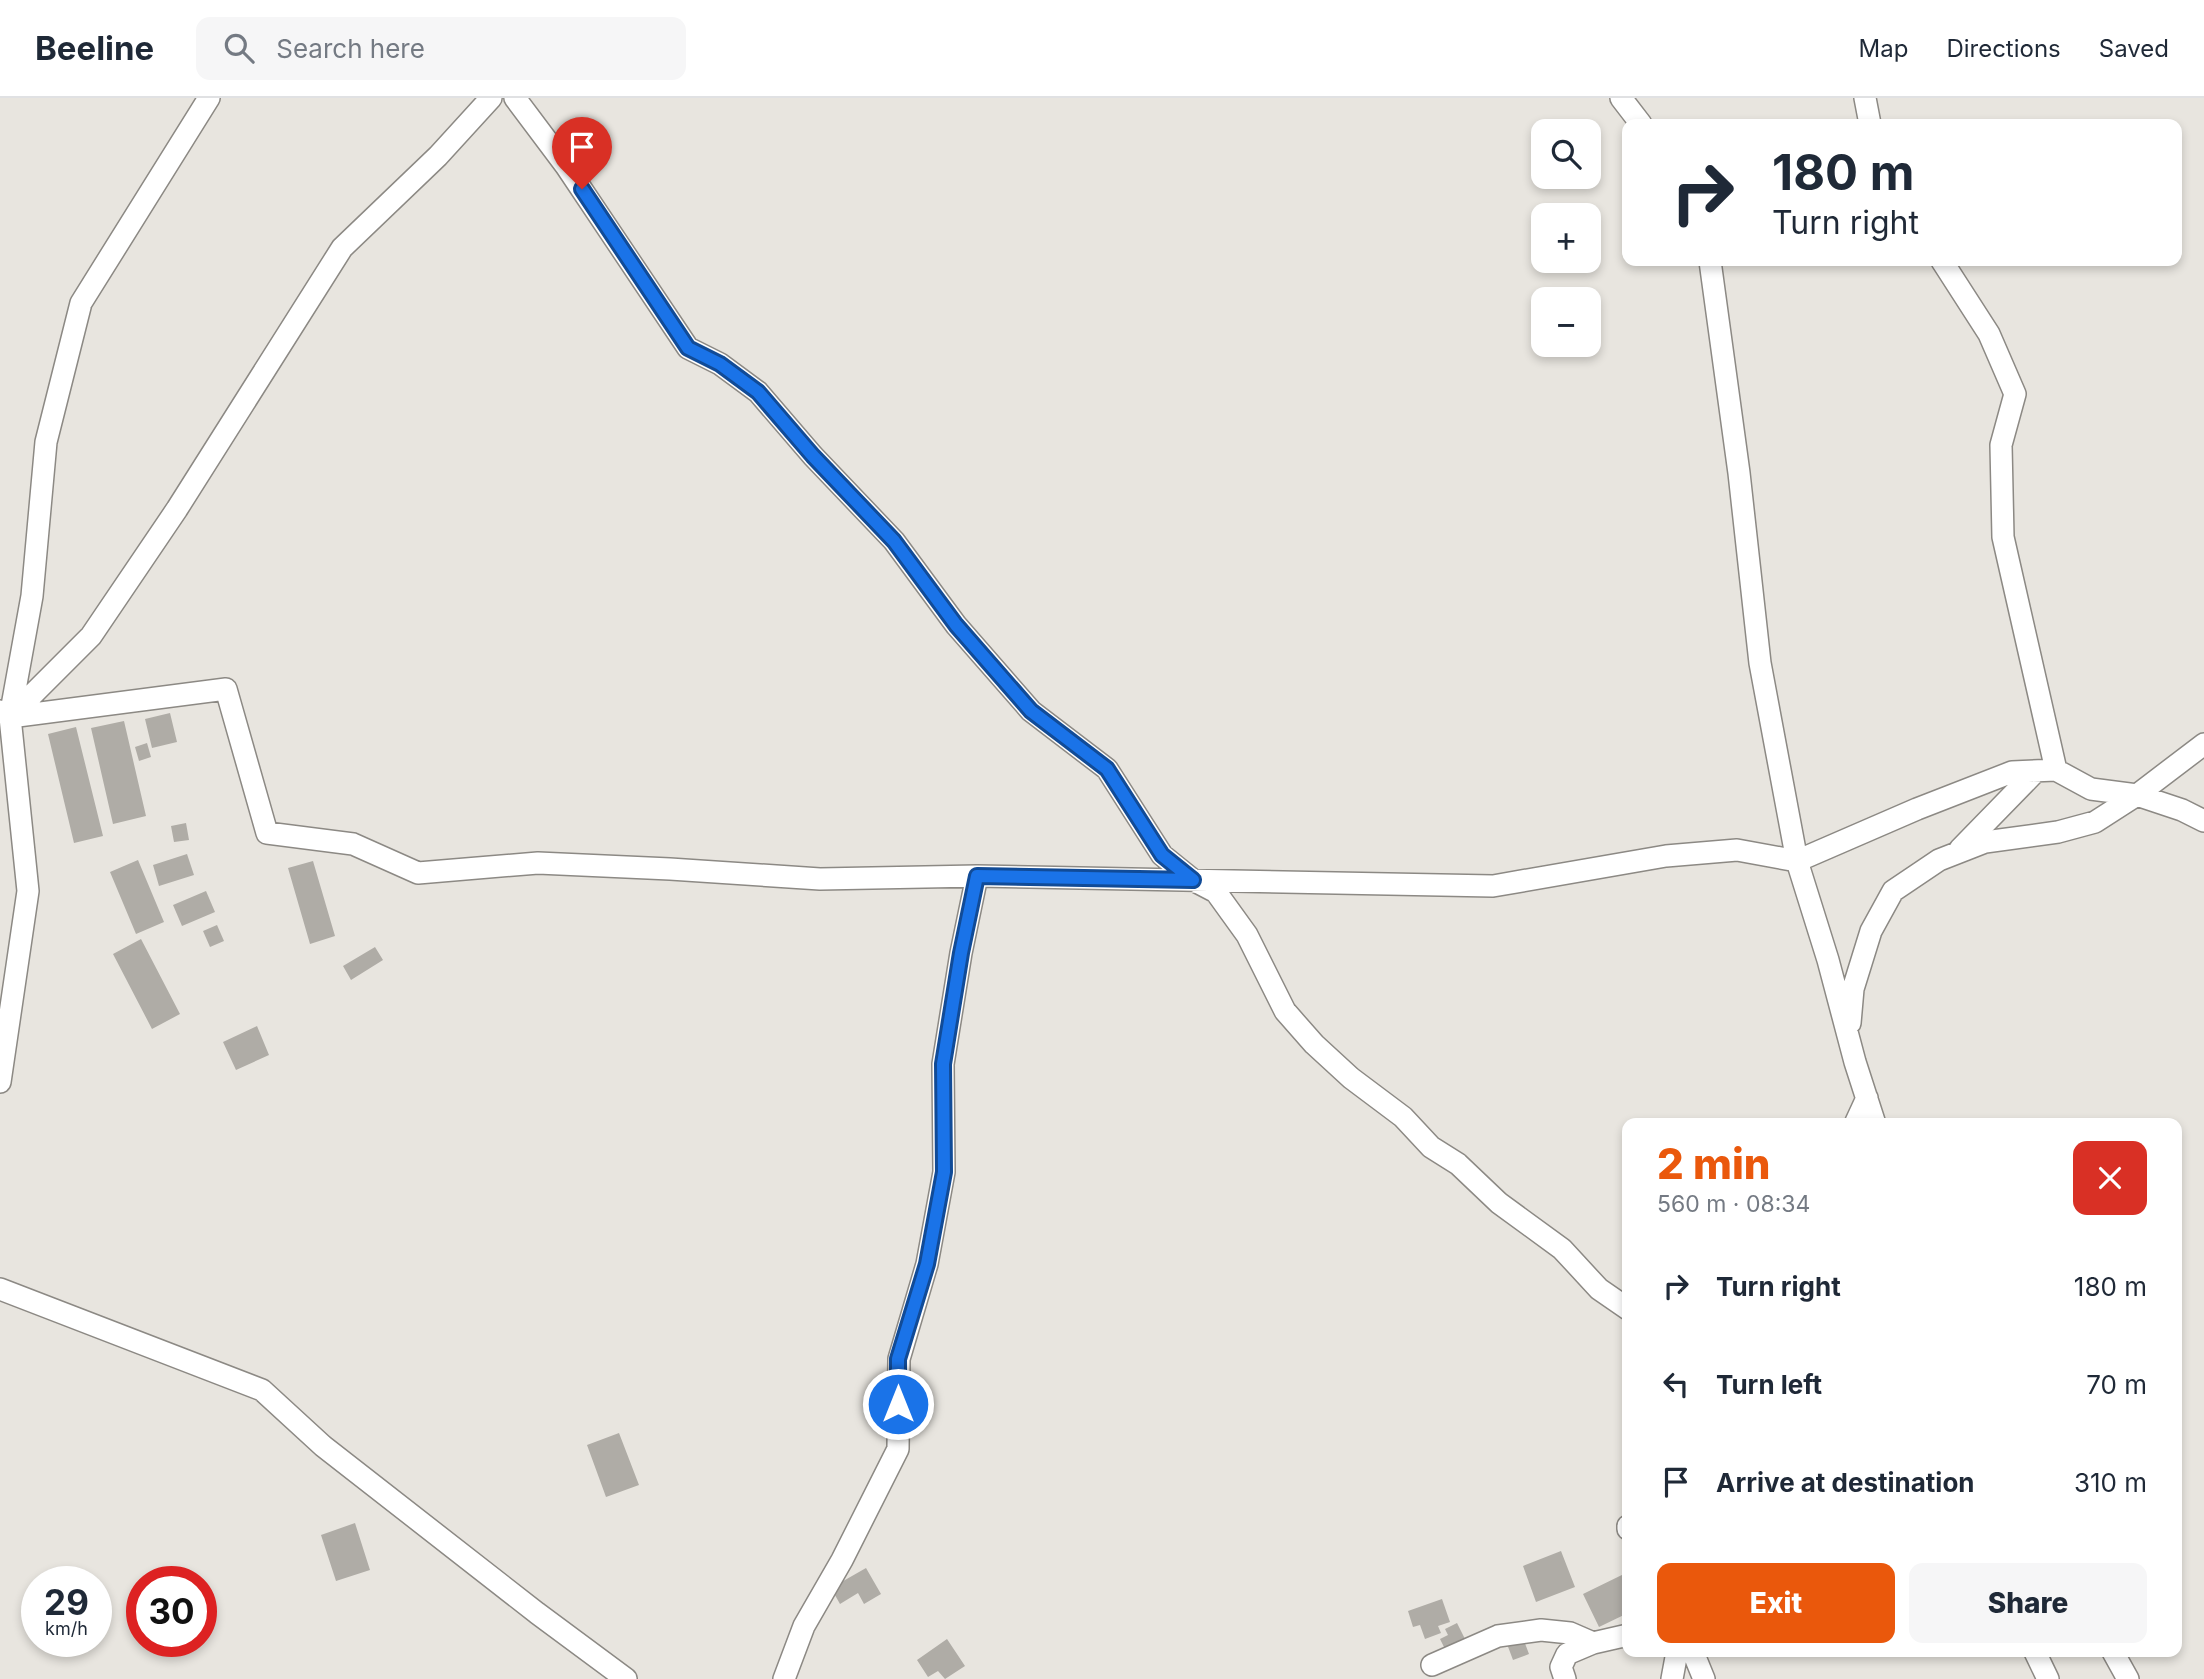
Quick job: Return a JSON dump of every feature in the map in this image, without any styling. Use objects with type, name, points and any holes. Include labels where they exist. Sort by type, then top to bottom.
[{"type":"street","points":[[0,1083],[28,891],[5,714],[32,596],[46,442],[81,303],[209,98]]},
{"type":"street","points":[[5,714],[91,636],[177,509],[342,248],[438,156],[491,98]]},
{"type":"street","points":[[515,98],[566,166],[688,348],[720,364],[758,392],[813,456],[894,541],[956,625],[1031,711],[1107,769],[1162,855],[1193,880],[1216,892],[1247,935],[1285,1011],[1314,1044],[1350,1078],[1403,1117],[1431,1147],[1458,1164],[1499,1203],[1562,1249],[1599,1289],[1622,1305]]},
{"type":"street","points":[[1621,98],[1637,119]]},
{"type":"street","points":[[1865,98],[1869,119]]},
{"type":"street","points":[[1711,266],[1739,473],[1760,663],[1797,861],[1828,960],[1868,1116]]},
{"type":"street","points":[[1945,266],[1989,334],[2015,394],[2001,445],[2003,537],[2046,770]]},
{"type":"street","points":[[5,714],[226,689],[267,834],[353,844],[418,873],[538,863],[820,879],[977,876],[1493,886],[1666,856],[1737,850],[1797,861],[1917,809],[2012,772],[2046,770],[2091,789],[2137,795],[2182,810],[2204,821]]},
{"type":"street","points":[[1849,1038],[1853,989],[1871,931],[1893,891],[1939,860],[1985,842],[2058,832],[2095,822],[2137,795],[2204,744]]},
{"type":"street","points":[[1956,853],[2046,770]]},
{"type":"street","points":[[784,1679],[804,1626],[842,1560],[898,1449],[898,1359],[927,1264],[944,1172],[943,1064],[977,876]]},
{"type":"street","points":[[0,1289],[261,1390],[323,1446],[537,1614],[626,1679]]},
{"type":"street","points":[[1432,1665],[1498,1636],[1541,1630],[1570,1633],[1593,1643]]},
{"type":"street","points":[[1565,1679],[1561,1667],[1567,1654],[1593,1643],[1622,1636]]},
{"type":"street","points":[[1672,1679],[1676,1657]]},
{"type":"street","points":[[1695,1657],[1703,1679]]},
{"type":"street","points":[[2037,1657],[2048,1679]]},
{"type":"street","points":[[2116,1657],[2128,1679]]},
{"type":"building","points":[[170,713],[177,742],[152,748],[145,719]]},
{"type":"building","points":[[124,721],[146,816],[113,824],[91,728]]},
{"type":"building","points":[[76,727],[103,836],[74,843],[48,734]]},
{"type":"building","points":[[147,743],[151,757],[139,761],[135,747]]},
{"type":"building","points":[[186,823],[189,840],[174,842],[171,826]]},
{"type":"building","points":[[187,854],[194,875],[159,886],[153,865]]},
{"type":"building","points":[[138,860],[164,922],[136,934],[110,872]]},
{"type":"building","points":[[313,861],[335,936],[310,944],[288,868]]},
{"type":"building","points":[[206,891],[215,912],[182,926],[173,905]]},
{"type":"building","points":[[217,925],[224,941],[210,947],[203,931]]},
{"type":"building","points":[[141,939],[180,1014],[152,1029],[113,954]]},
{"type":"building","points":[[375,947],[383,960],[351,980],[343,966]]},
{"type":"building","points":[[257,1026],[269,1055],[236,1070],[223,1042]]},
{"type":"building","points":[[619,1433],[639,1485],[606,1497],[587,1445]]},
{"type":"building","points":[[355,1523],[370,1570],[336,1581],[321,1535]]},
{"type":"building","points":[[1561,1551],[1575,1587],[1536,1602],[1523,1566]]},
{"type":"building","points":[[866,1568],[881,1594],[864,1604],[858,1593],[840,1604],[831,1588]]},
{"type":"building","points":[[1622,1575],[1622,1616],[1599,1627],[1583,1594]]},
{"type":"building","points":[[1442,1599],[1450,1622],[1438,1626],[1441,1633],[1425,1639],[1420,1625],[1413,1627],[1408,1611]]},
{"type":"building","points":[[1457,1623],[1465,1639],[1445,1649],[1440,1639],[1448,1635],[1445,1629]]},
{"type":"building","points":[[1523,1638],[1529,1654],[1513,1660],[1507,1644]]},
{"type":"building","points":[[947,1639],[965,1666],[945,1679],[938,1671],[928,1677],[917,1660]]},
{"type":"route","points":[[582,189],[688,348],[720,364],[758,392],[813,456],[894,541],[956,625],[1031,711],[1107,769],[1162,855],[1193,880],[977,876],[943,1064],[944,1172],[927,1264],[898,1359],[898,1404]]}]
